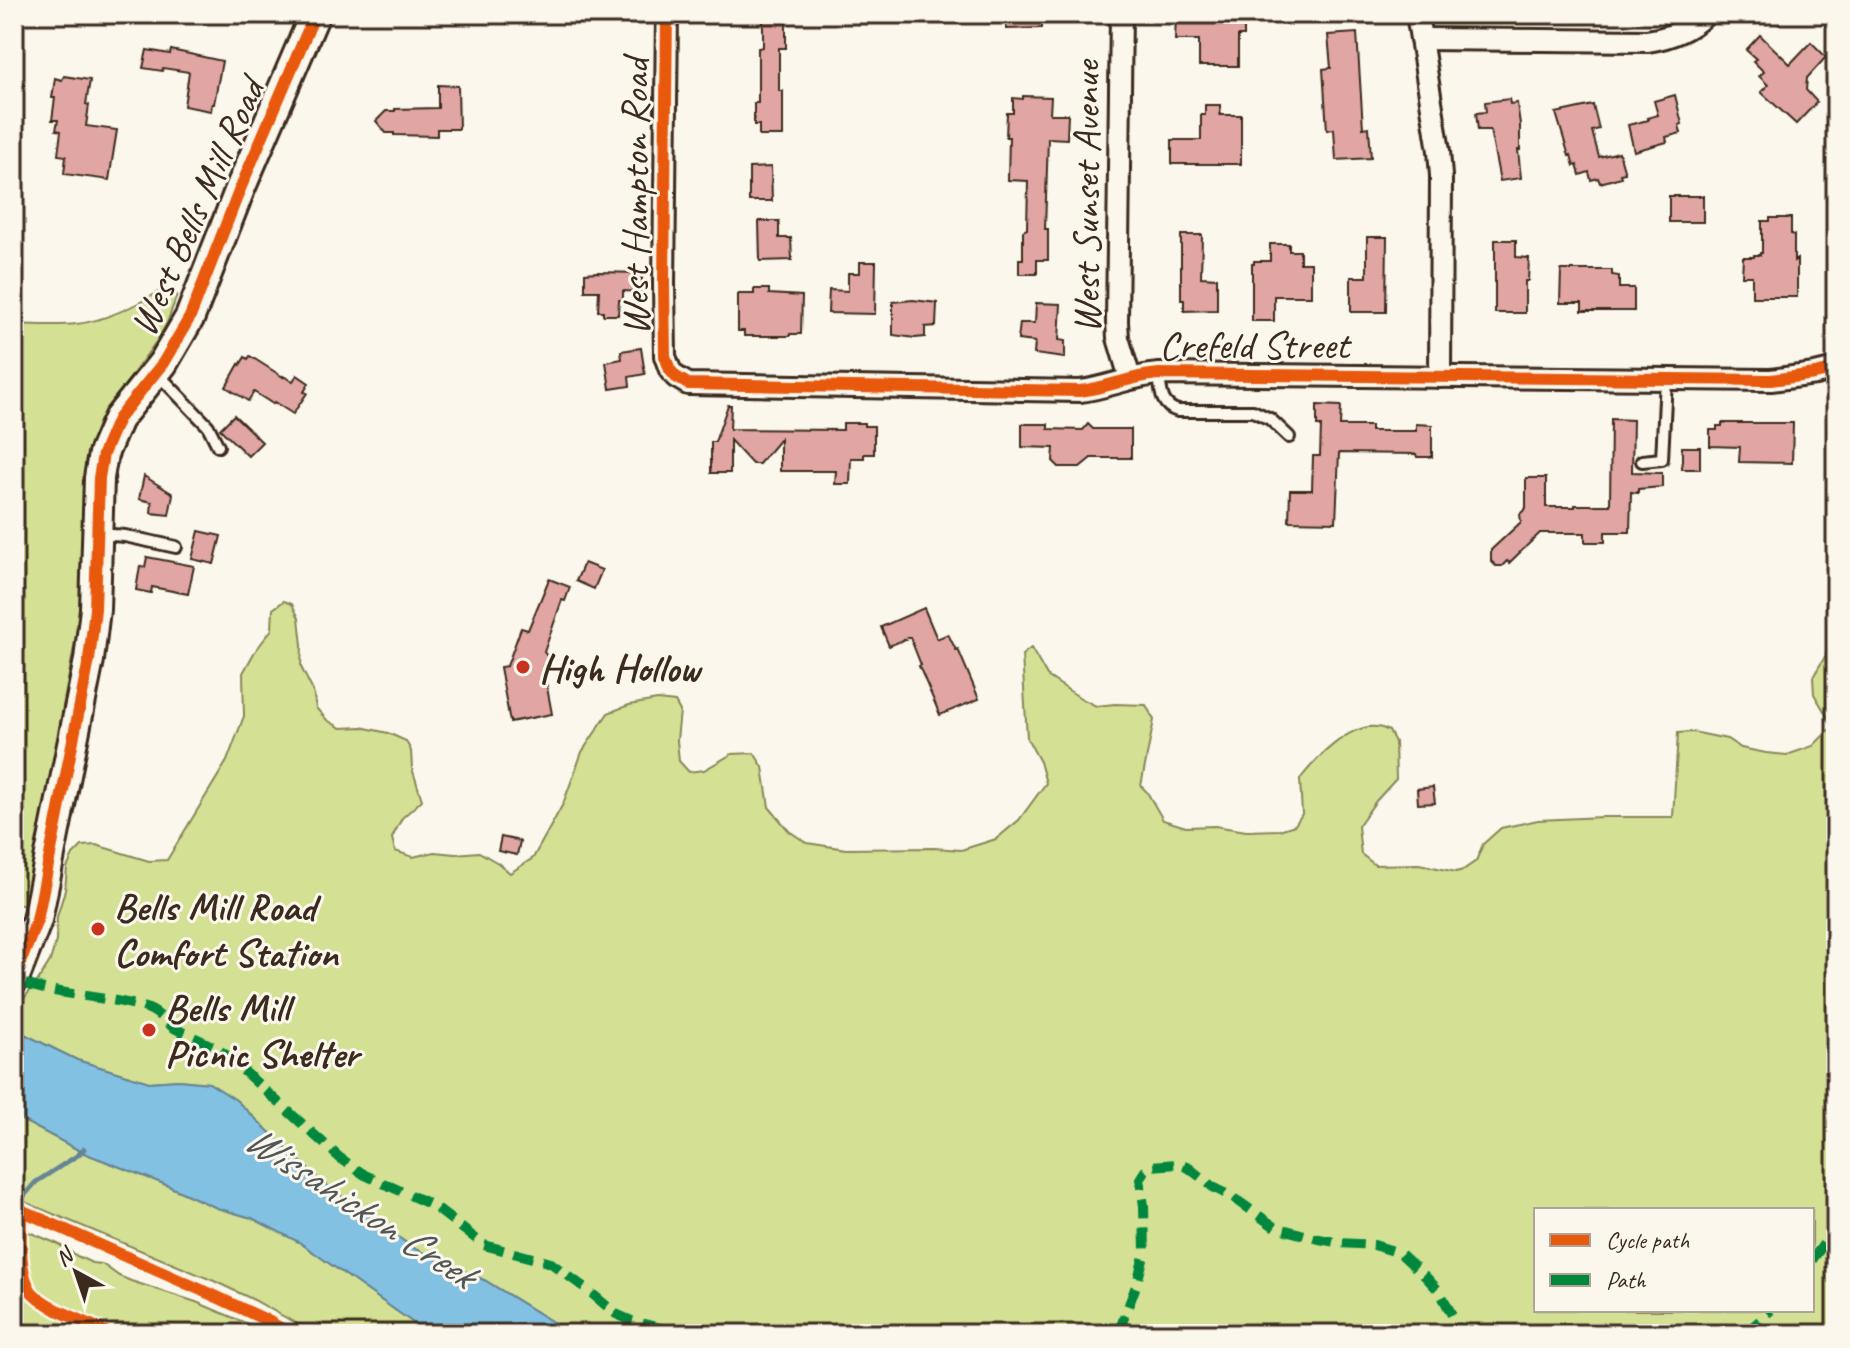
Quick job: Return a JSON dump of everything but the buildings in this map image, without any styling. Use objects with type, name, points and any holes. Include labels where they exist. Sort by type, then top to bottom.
[{"type":"street","name":"West Bells Mill Road","points":[[16,967],[37,920],[83,691],[94,624],[99,478],[107,442],[124,409],[172,350],[198,298],[240,189],[315,14]]},
{"type":"street","name":"West Hampton Road","points":[[667,14],[665,356],[676,377]]},
{"type":"street","name":"West Sunset Avenue","points":[[1121,14],[1117,322],[1118,338],[1130,378]]},
{"type":"street","points":[[1417,14],[1441,176],[1440,377]]},
{"type":"street","points":[[1421,39],[1647,41],[1683,30],[1706,14]]},
{"type":"street","name":"Crefeld Street","points":[[676,377],[696,386],[1080,391],[1159,374],[1771,380],[1836,369]]},
{"type":"lane","points":[[156,372],[208,426],[218,446]]},
{"type":"lane","points":[[1159,374],[1165,405],[1170,409],[1253,411],[1270,419],[1289,437]]},
{"type":"lane","points":[[1642,461],[1662,459],[1666,379]]},
{"type":"lane","points":[[97,534],[125,536],[176,547]]},
{"type":"green space","points":[[165,288],[177,295],[167,323],[99,421],[85,461],[89,532],[84,594],[28,906],[14,904],[14,324],[89,322],[123,310]]},
{"type":"green space","points":[[284,601],[292,604],[299,618],[301,667],[313,691],[316,708],[327,720],[341,728],[361,727],[406,741],[422,800],[402,818],[392,838],[395,851],[413,857],[434,852],[479,852],[510,873],[533,858],[563,804],[582,752],[608,713],[657,700],[675,702],[680,711],[677,740],[679,761],[689,772],[704,770],[732,754],[754,753],[763,767],[769,807],[789,831],[807,843],[846,849],[961,850],[996,839],[1019,820],[1046,783],[1040,762],[1027,738],[1022,655],[1031,648],[1047,676],[1096,706],[1146,705],[1154,720],[1141,786],[1163,820],[1186,827],[1215,826],[1246,831],[1279,830],[1295,825],[1302,814],[1300,779],[1324,753],[1355,731],[1377,727],[1389,731],[1395,742],[1396,779],[1358,826],[1361,854],[1375,865],[1419,864],[1456,872],[1476,861],[1483,844],[1501,828],[1538,820],[1673,817],[1678,733],[1693,732],[1727,739],[1741,748],[1766,753],[1787,755],[1813,746],[1833,726],[1814,694],[1813,677],[1826,655],[1836,609],[1836,1334],[572,1334],[486,1281],[417,1250],[379,1224],[317,1178],[236,1100],[209,1083],[178,1080],[149,1082],[77,1060],[14,1029],[14,1017],[24,998],[50,961],[67,868],[73,855],[82,846],[96,845],[149,861],[167,860],[227,761],[244,716],[243,673],[272,629],[273,609]]},
{"type":"green space","points":[[14,1116],[84,1153],[217,1208],[252,1218],[299,1242],[429,1334],[315,1334],[214,1281],[15,1198]]},
{"type":"green space","points":[[14,1226],[58,1244],[92,1263],[102,1264],[119,1276],[196,1302],[272,1334],[14,1334]]},
{"type":"water","points":[[14,1029],[77,1060],[149,1082],[178,1080],[209,1083],[236,1100],[317,1178],[379,1224],[417,1250],[486,1281],[572,1334],[429,1334],[299,1242],[252,1218],[217,1208],[84,1153],[14,1116]]},
{"type":"waterway","points":[[22,1198],[36,1182],[84,1149]]},
{"type":"marked path","points":[[25,984],[151,1010],[176,1029],[226,1055],[340,1158],[365,1175],[432,1205],[484,1245],[551,1263],[616,1314],[672,1334]]},
{"type":"marked path","points":[[1118,1334],[1145,1252],[1140,1179],[1152,1166],[1179,1164],[1275,1227],[1319,1239],[1374,1245],[1400,1253],[1440,1292],[1459,1334]]},
{"type":"marked path","points":[[1814,1257],[1836,1227]]},
{"type":"marked path","points":[[1745,1334],[1769,1312]]},
{"type":"cycle path","points":[[14,979],[37,920],[89,660],[95,609],[99,478],[103,454],[118,419],[163,363],[190,317],[240,189],[315,14]]},
{"type":"cycle path","points":[[667,14],[665,356],[670,370],[688,384],[1080,391],[1159,374],[1771,380],[1836,369]]},
{"type":"cycle path","points":[[14,1207],[217,1297],[291,1334]]},
{"type":"cycle path","points":[[21,1209],[22,1263],[31,1291],[57,1310],[109,1334]]},
{"type":"place","name":"High Hollow","points":[[523,667]]},
{"type":"place","name":"Bells Mill Road Comfort Station","points":[[98,929]]},
{"type":"place","name":"Bells Mill Picnic Shelter","points":[[149,1030]]},
{"type":"water label","name":"Wissahickon Creek","points":[[361,1205]]}]
